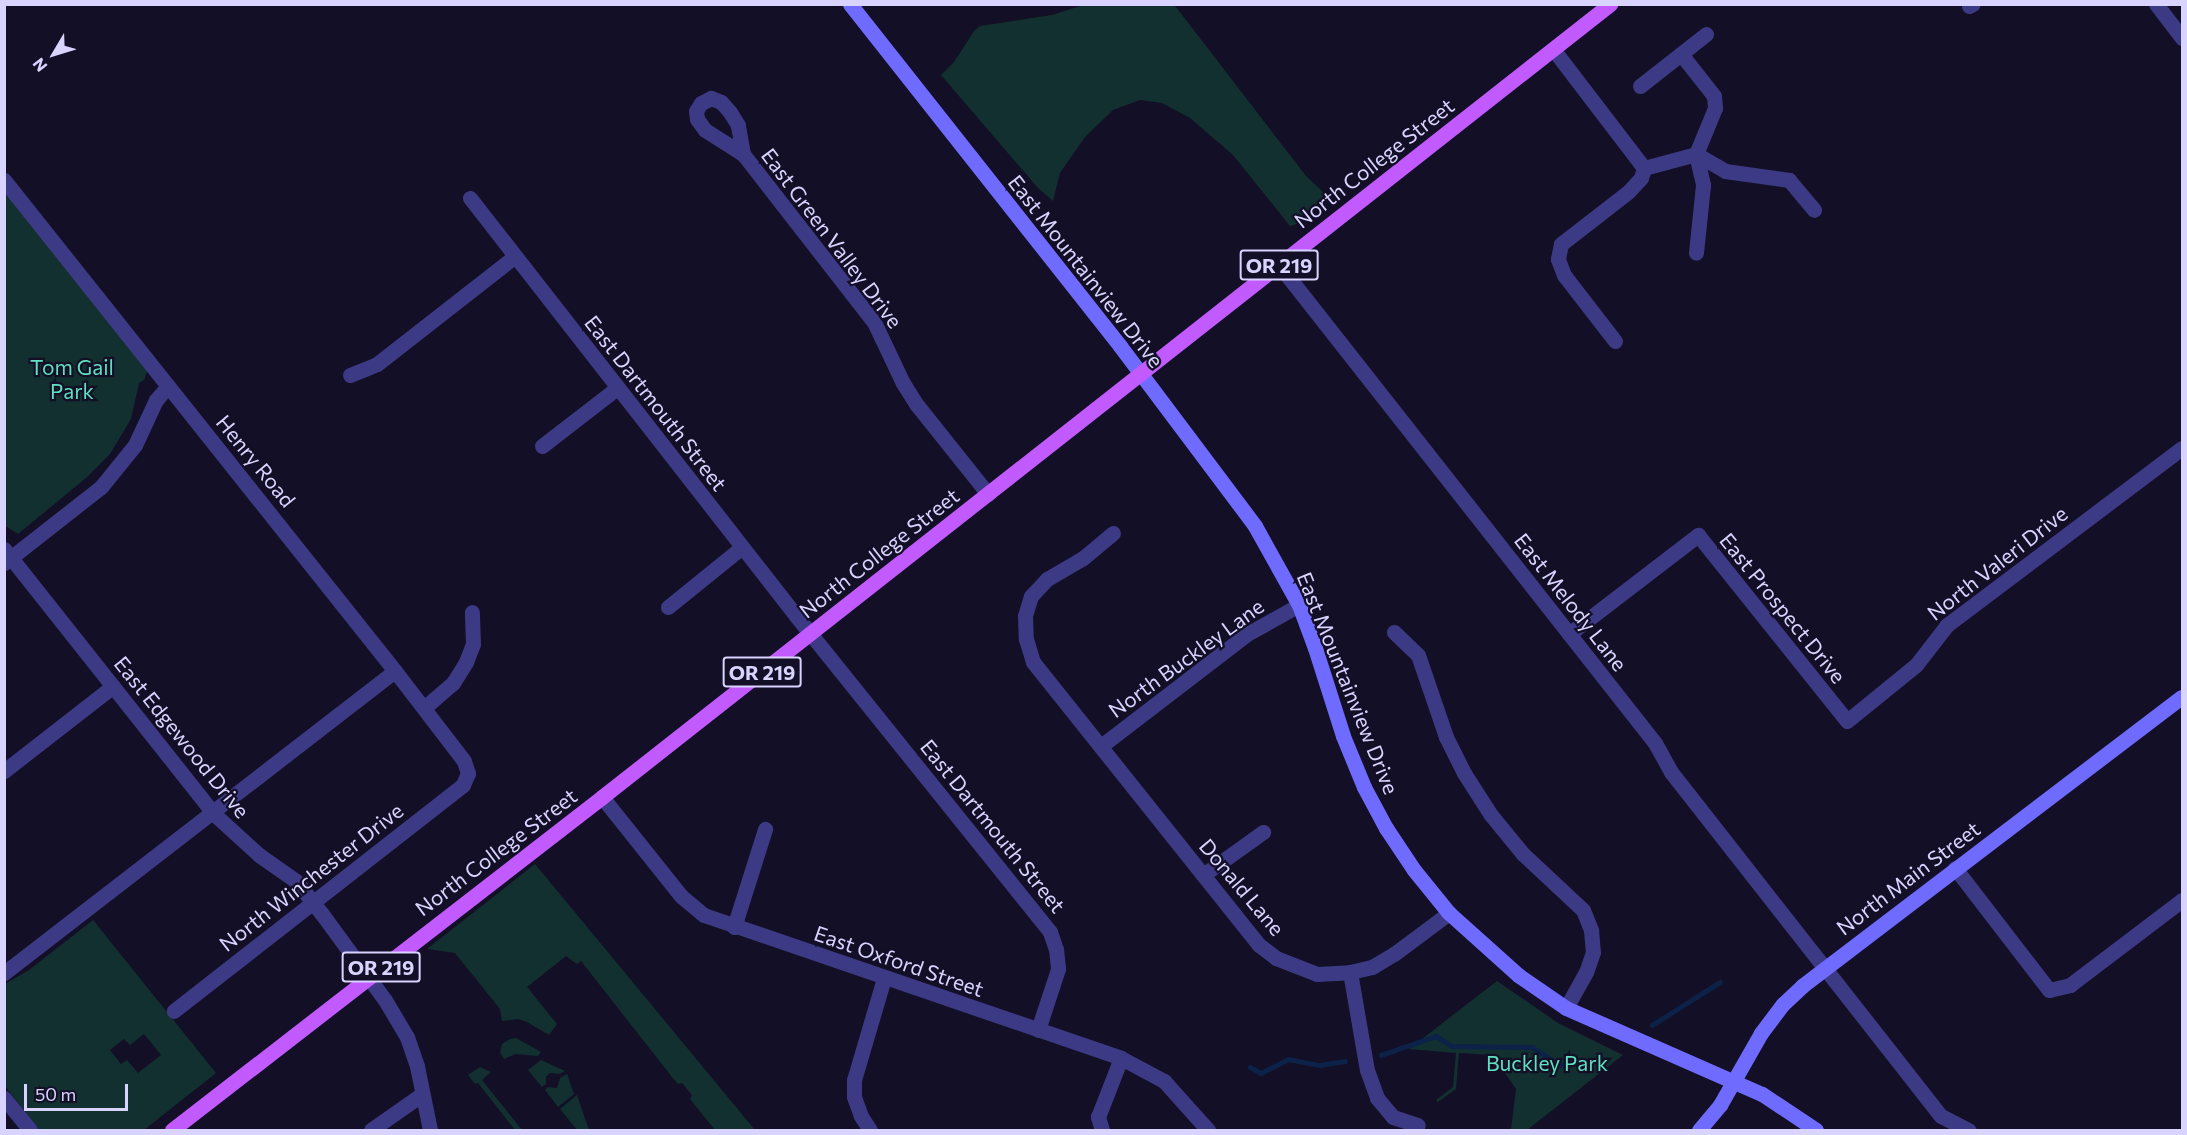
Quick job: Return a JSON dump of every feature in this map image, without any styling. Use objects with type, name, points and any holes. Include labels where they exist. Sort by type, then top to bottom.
[{"type":"main road","name":"North College Street","points":[[171,1131],[602,797],[1610,4]]},
{"type":"street","name":"East Mountainview Drive","points":[[850,4],[1140,373],[1255,526],[1299,605],[1343,736],[1364,787],[1414,870],[1449,913],[1518,975],[1566,1008],[1761,1095],[1816,1131]]},
{"type":"street","points":[[2156,4],[2182,38]]},
{"type":"street","points":[[1640,86],[1707,34]]},
{"type":"street","points":[[1553,50],[1644,168]]},
{"type":"street","points":[[1681,54],[1714,96],[1715,108],[1696,154],[1703,185],[1696,254]]},
{"type":"street","name":"East Green Valley Drive","points":[[743,154],[874,322],[912,398],[988,494]]},
{"type":"street","points":[[1644,168],[1696,154],[1725,171],[1788,180],[1814,210]]},
{"type":"street","points":[[1615,341],[1564,275],[1558,259],[1561,244],[1628,192],[1641,178],[1644,168]]},
{"type":"street","name":"Henry Road","points":[[4,180],[395,671],[464,761],[468,772]]},
{"type":"street","name":"East Dartmouth Street","points":[[470,198],[742,547],[1050,932],[1056,949],[1058,969],[1038,1030]]},
{"type":"street","points":[[350,375],[376,364],[515,256]]},
{"type":"street","name":"East Melody Lane","points":[[1279,265],[1654,743],[1671,772],[1941,1116],[1969,1130]]},
{"type":"street","points":[[7,556],[101,488],[135,445],[156,400],[168,386]]},
{"type":"street","points":[[542,446],[617,388]]},
{"type":"street","name":"North Valeri Drive","points":[[1847,721],[1916,665],[1947,625],[2182,448]]},
{"type":"street","name":"Donald Lane","points":[[1113,533],[1083,558],[1047,579],[1031,596],[1025,616],[1026,639],[1034,662],[1259,945],[1276,958],[1317,974],[1350,972],[1372,967],[1394,954],[1449,913]]},
{"type":"street","name":"East Prospect Drive","points":[[1569,634],[1698,535],[1847,721]]},
{"type":"street","points":[[668,607],[742,547]]},
{"type":"street","name":"East Edgewood Drive","points":[[7,556],[213,813],[259,855],[296,881],[313,902],[368,977],[407,1037],[417,1066],[430,1131]]},
{"type":"street","name":"North Buckley Lane","points":[[1101,747],[1247,634],[1299,605]]},
{"type":"street","points":[[424,708],[453,683],[466,662],[473,644],[472,612]]},
{"type":"street","points":[[1394,632],[1418,654],[1446,736],[1464,773],[1491,815],[1523,854],[1583,910],[1591,930],[1593,952],[1586,972],[1566,1008]]},
{"type":"street","points":[[4,973],[395,671]]},
{"type":"street","points":[[4,771],[113,686]]},
{"type":"street","name":"North Main Street","points":[[1699,1131],[1720,1105],[1748,1051],[1783,1005],[1825,967],[1955,868],[2180,704]]},
{"type":"street","name":"North Winchester Drive","points":[[174,1011],[463,785],[468,772]]},
{"type":"street","name":"East Oxford Street","points":[[602,797],[681,896],[704,915],[1121,1058],[1164,1081],[1208,1131]]},
{"type":"street","points":[[734,927],[765,830]]},
{"type":"street","points":[[1203,875],[1263,832]]},
{"type":"street","points":[[1955,868],[2049,990],[2070,985],[2182,900]]},
{"type":"street","points":[[1350,972],[1366,1070],[1377,1098],[1393,1116],[1418,1125]]},
{"type":"street","points":[[870,1131],[854,1097],[854,1080],[884,978]]},
{"type":"street","points":[[1102,1131],[1098,1117],[1121,1058]]},
{"type":"street","points":[[371,1131],[421,1095]]},
{"type":"street","points":[[4,1098],[30,1131]]},
{"type":"green space","points":[[1171,4],[1176,7],[1306,176],[1322,191],[1324,195],[1320,204],[1297,224],[1290,226],[1233,155],[1190,118],[1162,103],[1140,100],[1113,110],[1085,137],[1060,173],[1053,201],[1038,188],[941,75],[954,62],[974,31],[980,26],[1052,15],[1083,5]]},
{"type":"green space","name":"Tom Gail Park","points":[[5,192],[148,369],[144,380],[139,383],[131,419],[110,454],[86,478],[18,534],[4,525]]},
{"type":"green space","points":[[535,864],[755,1130],[715,1130],[690,1099],[692,1095],[682,1083],[678,1084],[672,1077],[581,961],[577,964],[566,956],[527,987],[557,1024],[549,1035],[518,1019],[502,1021],[500,1009],[455,953],[427,949]]},
{"type":"green space","points":[[93,920],[216,1073],[144,1130],[39,1130],[5,1086],[5,984],[29,970]],"holes":[[[144,1034],[161,1055],[138,1073],[127,1060],[121,1064],[110,1050],[124,1039],[130,1045]]]},
{"type":"green space","name":"Buckley Park","points":[[1497,981],[1558,1023],[1623,1055],[1527,1130],[1511,1130],[1516,1089],[1492,1055],[1459,1053],[1456,1089],[1438,1102],[1436,1100],[1453,1087],[1456,1053],[1409,1049]]},
{"type":"green space","points":[[516,1038],[541,1052],[538,1056],[515,1054],[504,1059],[500,1053],[502,1044]]},
{"type":"green space","points":[[541,1060],[565,1071],[559,1074],[550,1073],[546,1077],[546,1084],[542,1087],[528,1070]]},
{"type":"green space","points":[[480,1067],[491,1072],[482,1080],[522,1130],[515,1130],[478,1083],[475,1084],[468,1075]]},
{"type":"green space","points":[[567,1074],[574,1094],[558,1107],[545,1090],[548,1087],[557,1088],[560,1078]]},
{"type":"green space","points":[[577,1095],[589,1130],[577,1130],[560,1109]]},
{"type":"waterway","points":[[1652,1025],[1720,982]]},
{"type":"waterway","points":[[1381,1055],[1436,1036],[1452,1046],[1532,1047],[1560,1065],[1605,1059]]},
{"type":"waterway","points":[[1250,1067],[1261,1073],[1288,1059],[1320,1065],[1345,1061]]}]
